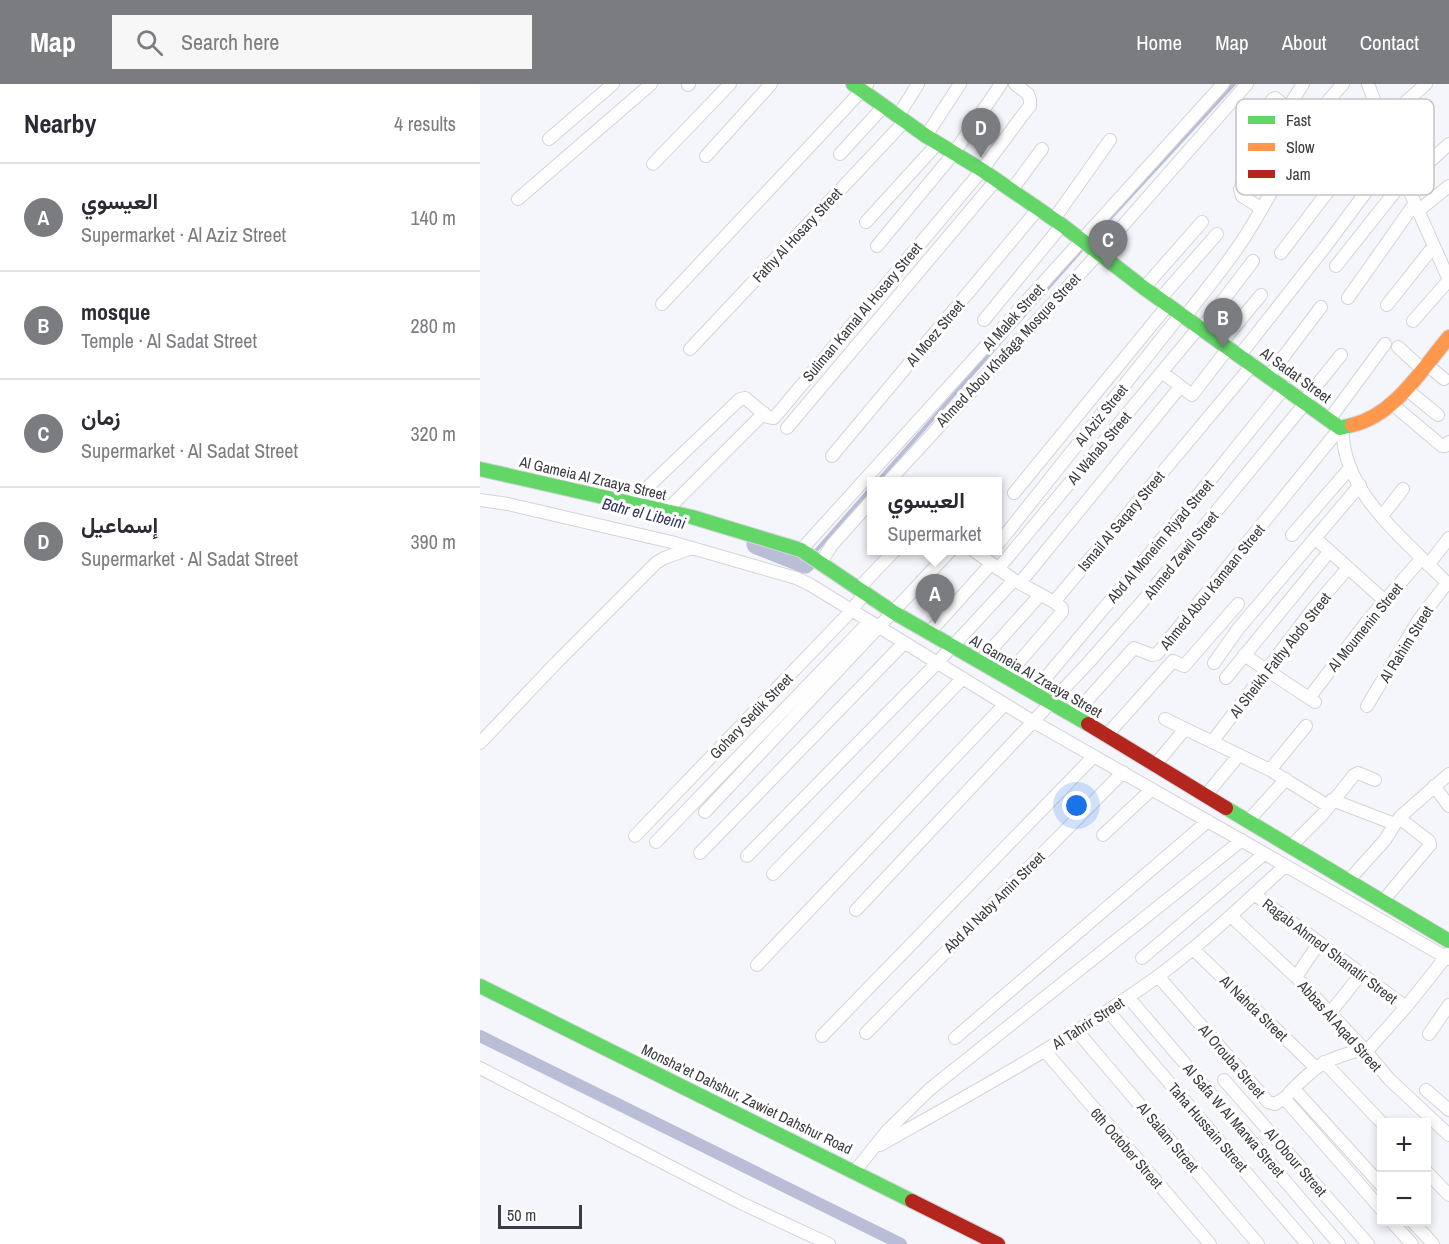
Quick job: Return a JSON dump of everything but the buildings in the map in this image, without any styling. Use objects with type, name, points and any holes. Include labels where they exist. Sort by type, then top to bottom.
[{"type":"street","points":[[549,140],[613,84]]},
{"type":"street","points":[[518,199],[651,84]]},
{"type":"street","points":[[653,164],[730,84]]},
{"type":"street","points":[[706,156],[771,84]]},
{"type":"street","name":"Fathy Al Hosary Street","points":[[690,350],[902,119],[918,84]]},
{"type":"street","points":[[866,222],[932,140],[960,84]]},
{"type":"street","points":[[877,246],[954,153],[1001,84]]},
{"type":"street","points":[[982,170],[1030,106],[1028,94],[1015,84]]},
{"type":"street","name":"Al Malek Street","points":[[870,477],[1090,246],[1223,84]]},
{"type":"street","name":"Ahmed Abou Khafaga Mosque Street","points":[[892,477],[1090,246],[1247,84]]},
{"type":"street","points":[[1293,99],[1303,84]]},
{"type":"street","name":"Al Aziz Street","points":[[1329,99],[1343,84]]},
{"type":"street","points":[[1368,84],[1374,99]]},
{"type":"street","points":[[1409,99],[1426,84]]},
{"type":"street","points":[[662,304],[861,86]]},
{"type":"street","name":"Al Sadat Street","points":[[861,86],[884,106],[932,140],[982,170],[1058,222],[1144,288],[1337,425]]},
{"type":"street","points":[[840,154],[884,106]]},
{"type":"street","points":[[984,320],[1058,222],[1110,140]]},
{"type":"street","points":[[1434,157],[1449,144]]},
{"type":"street","points":[[1011,191],[1042,149]]},
{"type":"street","name":"Suliman Kamal Al Hosary Street","points":[[764,413],[774,417],[982,170]]},
{"type":"street","points":[[787,429],[996,180]]},
{"type":"street","points":[[1348,298],[1416,207],[1449,186]]},
{"type":"street","points":[[1242,195],[1262,209]]},
{"type":"street","name":"Al Aziz Street","points":[[1002,539],[1236,250],[1270,195]]},
{"type":"street","points":[[1281,253],[1325,195]]},
{"type":"street","points":[[1162,373],[1192,395],[1230,348],[1325,247],[1363,195]]},
{"type":"street","points":[[1336,266],[1394,195]]},
{"type":"street","points":[[1411,195],[1449,278],[1413,321]]},
{"type":"street","name":"Al Moez Street","points":[[832,456],[1038,209]]},
{"type":"street","points":[[1144,288],[1202,222]]},
{"type":"street","points":[[1014,493],[1217,234]]},
{"type":"street","points":[[1387,305],[1433,247]]},
{"type":"street","name":"Al Wahab Street","points":[[1002,550],[1162,373],[1253,261]]},
{"type":"street","points":[[1230,348],[1261,295]]},
{"type":"street","points":[[1269,376],[1321,307]]},
{"type":"street","points":[[1337,425],[1368,420],[1392,404],[1449,337]]},
{"type":"street","points":[[1385,344],[1337,425],[1344,452],[1360,485],[1382,516],[1448,584]]},
{"type":"street","points":[[1398,347],[1444,378]]},
{"type":"street","name":"Ahmed Zewil Street","points":[[856,910],[1034,722],[1143,602],[1341,355]]},
{"type":"street","name":"Ismail Al Saqary Street","points":[[1054,602],[1252,364]]},
{"type":"street","points":[[747,856],[1017,581],[1180,387]]},
{"type":"street","name":"Abd Al Moneim Riyad Street","points":[[1033,693],[1285,387]]},
{"type":"street","points":[[1406,389],[1438,415]]},
{"type":"street","points":[[631,503],[743,398],[764,413],[666,511]]},
{"type":"street","points":[[1392,404],[1442,446],[1449,442]]},
{"type":"street","name":"Ahmed Abou Kamaan Street","points":[[1073,716],[1134,648],[1152,655],[1157,654],[1337,425]]},
{"type":"street","points":[[1292,535],[1350,468]]},
{"type":"street","name":"Al Gameia Al Zraaya Street","points":[[480,469],[692,517],[801,550],[893,612],[1107,735],[1449,941]]},
{"type":"street","name":"Al Malek Street","points":[[801,550],[867,481]]},
{"type":"street","points":[[1214,663],[1238,629],[1360,485]]},
{"type":"street","points":[[1382,516],[1403,489]]},
{"type":"street","points":[[480,500],[508,504],[692,548],[796,578],[1034,722],[1448,957],[1365,1051],[1320,1064],[1284,1098]]},
{"type":"street","points":[[819,590],[832,545],[867,506]]},
{"type":"street","points":[[1315,538],[1385,602]]},
{"type":"street","name":"Al Moumenin Street","points":[[1267,670],[1312,701],[1385,602],[1449,538]]},
{"type":"street","points":[[480,743],[656,563],[692,548]]},
{"type":"street","points":[[1226,678],[1329,552]]},
{"type":"street","name":"Gohary Sedik Street","points":[[635,837],[851,611],[861,591],[891,555]]},
{"type":"street","points":[[656,842],[874,625],[893,612],[946,555]]},
{"type":"street","points":[[929,633],[992,561],[1017,581],[1062,608],[1062,612],[1006,677]]},
{"type":"street","name":"Al Sheikh Fathy Abdo Street","points":[[1212,742],[1312,610],[1348,568]]},
{"type":"street","name":"Al Rahim Street","points":[[1367,706],[1418,621],[1448,584]]},
{"type":"street","points":[[980,662],[1040,595]]},
{"type":"street","points":[[1107,735],[1173,661],[1184,666],[1238,604]]},
{"type":"street","points":[[705,812],[874,625]]},
{"type":"street","points":[[700,853],[904,643]]},
{"type":"street","points":[[1244,655],[1267,670]]},
{"type":"street","points":[[773,874],[963,678]]},
{"type":"street","points":[[757,965],[1005,704]]},
{"type":"street","points":[[1165,719],[1270,770],[1330,803],[1403,821],[1429,841],[1430,845],[1382,902]]},
{"type":"street","points":[[1270,770],[1306,726]]},
{"type":"street","points":[[1155,765],[1185,729]]},
{"type":"street","points":[[1206,795],[1239,755]]},
{"type":"street","points":[[822,1036],[1094,756]]},
{"type":"street","name":"Abd Al Naby Amin Street","points":[[866,1033],[1122,772]]},
{"type":"street","points":[[1290,847],[1323,814],[1356,773],[1375,780]]},
{"type":"street","points":[[1348,881],[1385,840],[1398,820],[1449,774]]},
{"type":"street","points":[[1248,821],[1286,779]]},
{"type":"street","points":[[1434,786],[1449,806]]},
{"type":"street","points":[[1103,835],[1152,789]]},
{"type":"street","points":[[955,1038],[1208,821]]},
{"type":"street","points":[[855,1171],[904,1113],[930,1089],[1242,840]]},
{"type":"street","points":[[1142,958],[1264,854]]},
{"type":"street","name":"Al Tahrir Street","points":[[871,1150],[1045,1052],[1108,1011],[1193,949],[1285,866]]},
{"type":"street","name":"Ragab Ahmed Shanatir Street","points":[[1254,894],[1406,1007]]},
{"type":"street","name":"Abbas Al Aqad Street","points":[[1231,916],[1296,977],[1398,1088],[1449,1135]]},
{"type":"street","points":[[1296,977],[1319,943]]},
{"type":"street","name":"Al Nahda Street","points":[[1193,949],[1377,1118]]},
{"type":"street","points":[[1330,1013],[1361,974]]},
{"type":"street","name":"Al Orouba Street","points":[[1158,976],[1268,1102],[1275,1104],[1284,1098],[1377,1204]]},
{"type":"street","name":"Monsha'et Dahshur, Zawiet Dahshur Road","points":[[480,986],[998,1244]]},
{"type":"street","name":"Al Safa W Al Marwa Street","points":[[1128,997],[1339,1244]]},
{"type":"street","points":[[1429,1034],[1449,1005]]},
{"type":"street","name":"Taha Hussain Street","points":[[1108,1011],[1307,1244]]},
{"type":"street","name":"Al Salam Street","points":[[1077,1031],[1258,1244]]},
{"type":"street","name":"6th October Street","points":[[1045,1052],[1210,1244]]},
{"type":"street","points":[[480,1068],[741,1203],[829,1244]]},
{"type":"street","name":"Al Obour Street","points":[[1224,1080],[1368,1244]]},
{"type":"street","points":[[1294,1089],[1377,1180]]},
{"type":"street","points":[[1426,1090],[1449,1110]]},
{"type":"street","points":[[1427,1172],[1449,1195]]},
{"type":"street","points":[[1396,1226],[1412,1244]]},
{"type":"street","points":[[1417,1226],[1433,1244]]},
{"type":"waterway","points":[[1090,240],[1234,84]]},
{"type":"waterway","points":[[881,477],[1083,248]]},
{"type":"waterway","points":[[814,553],[867,493]]},
{"type":"waterway","name":"Bahr el Libeini","points":[[757,544],[805,563]]},
{"type":"waterway","points":[[480,1036],[901,1244]]},
{"type":"traffic: fast","points":[[853,84],[926,136],[982,170],[1062,225],[1144,288],[1340,428],[1352,425]]},
{"type":"traffic: fast","points":[[480,469],[692,517],[801,550],[893,612],[1088,724]]},
{"type":"traffic: fast","points":[[1226,808],[1449,941]]},
{"type":"traffic: fast","points":[[480,986],[912,1201]]},
{"type":"traffic: slow","points":[[1352,425],[1382,412],[1407,389],[1449,337]]},
{"type":"traffic: jam","points":[[1088,724],[1226,808]]},
{"type":"traffic: jam","points":[[912,1201],[998,1244]]},
{"type":"place","name":"إسماعيل","points":[[981,158]]},
{"type":"place","name":"زمان","points":[[1108,270]]},
{"type":"place","name":"mosque","points":[[1223,348]]},
{"type":"place","name":"العيسوي","points":[[935,624]]}]
